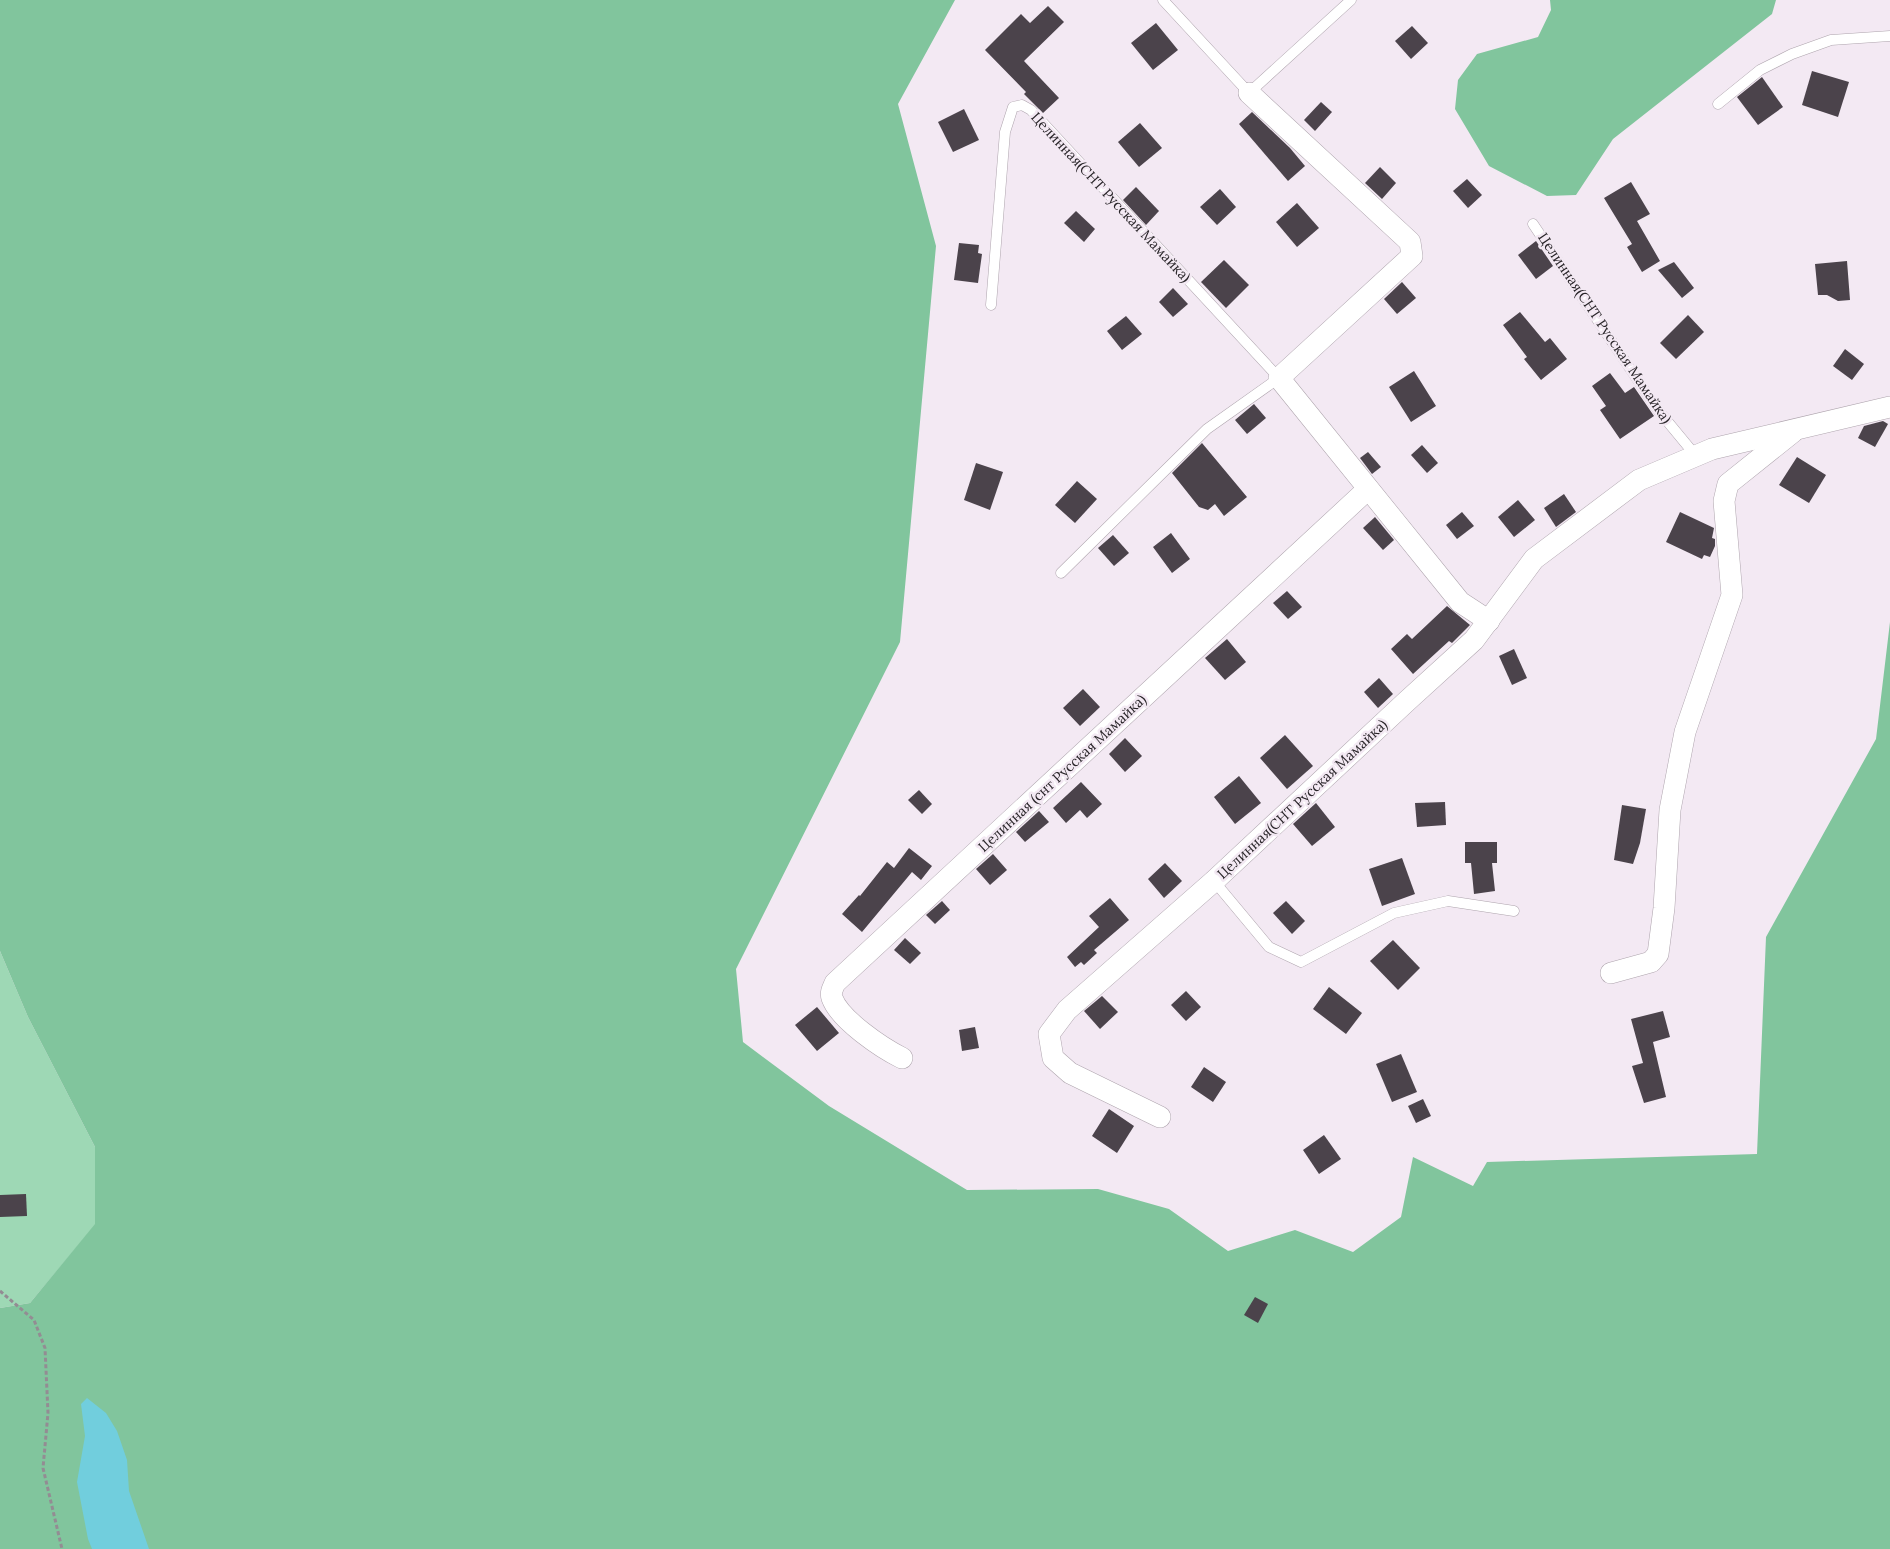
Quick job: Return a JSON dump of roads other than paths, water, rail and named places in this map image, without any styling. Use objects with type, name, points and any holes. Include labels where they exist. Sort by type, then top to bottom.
[{"type":"street","points":[[1249,93],[1410,242],[1412,256],[1279,378]]},
{"type":"street","name":"Целинная(СНТ Русская Мамайка)","points":[[1279,378],[1460,602],[1489,621]]},
{"type":"street","name":"Целинная(СНТ Русская Мамайка)","points":[[1214,881],[1474,640],[1534,559],[1639,480],[1712,449],[1890,406]]},
{"type":"street","points":[[1611,973],[1651,962],[1658,954],[1664,908],[1670,810],[1685,732],[1732,595],[1724,502],[1728,484],[1797,429]]},
{"type":"street","name":"Целинная (снт Русская Мамайка)","points":[[902,1058],[886,1049],[843,1014],[832,998],[831,992],[835,983],[1368,489]]},
{"type":"street","points":[[1160,1117],[1070,1073],[1053,1058],[1049,1034],[1067,1010],[1214,881]]},
{"type":"lane","points":[[1163,0],[1249,93],[1351,0]]},
{"type":"lane","points":[[1718,104],[1760,70],[1792,54],[1831,40],[1890,36]]},
{"type":"lane","name":"Целинная(СНТ Русская Мамайка)","points":[[991,305],[1005,132],[1013,107],[1022,105],[1030,110],[1279,378]]},
{"type":"lane","name":"Целинная(СНТ Русская Мамайка)","points":[[1533,224],[1658,410],[1696,456]]},
{"type":"lane","points":[[1062,573],[1207,429],[1279,378]]},
{"type":"lane","name":"Целинная(СНТ Русская Мамайка)","points":[[1214,881],[1269,947],[1301,962],[1394,912],[1448,901],[1514,911]]},
{"type":"water","points":[[87,1398],[106,1413],[117,1431],[127,1460],[129,1491],[149,1549],[92,1549],[88,1539],[77,1482],[85,1436],[81,1404]]}]
